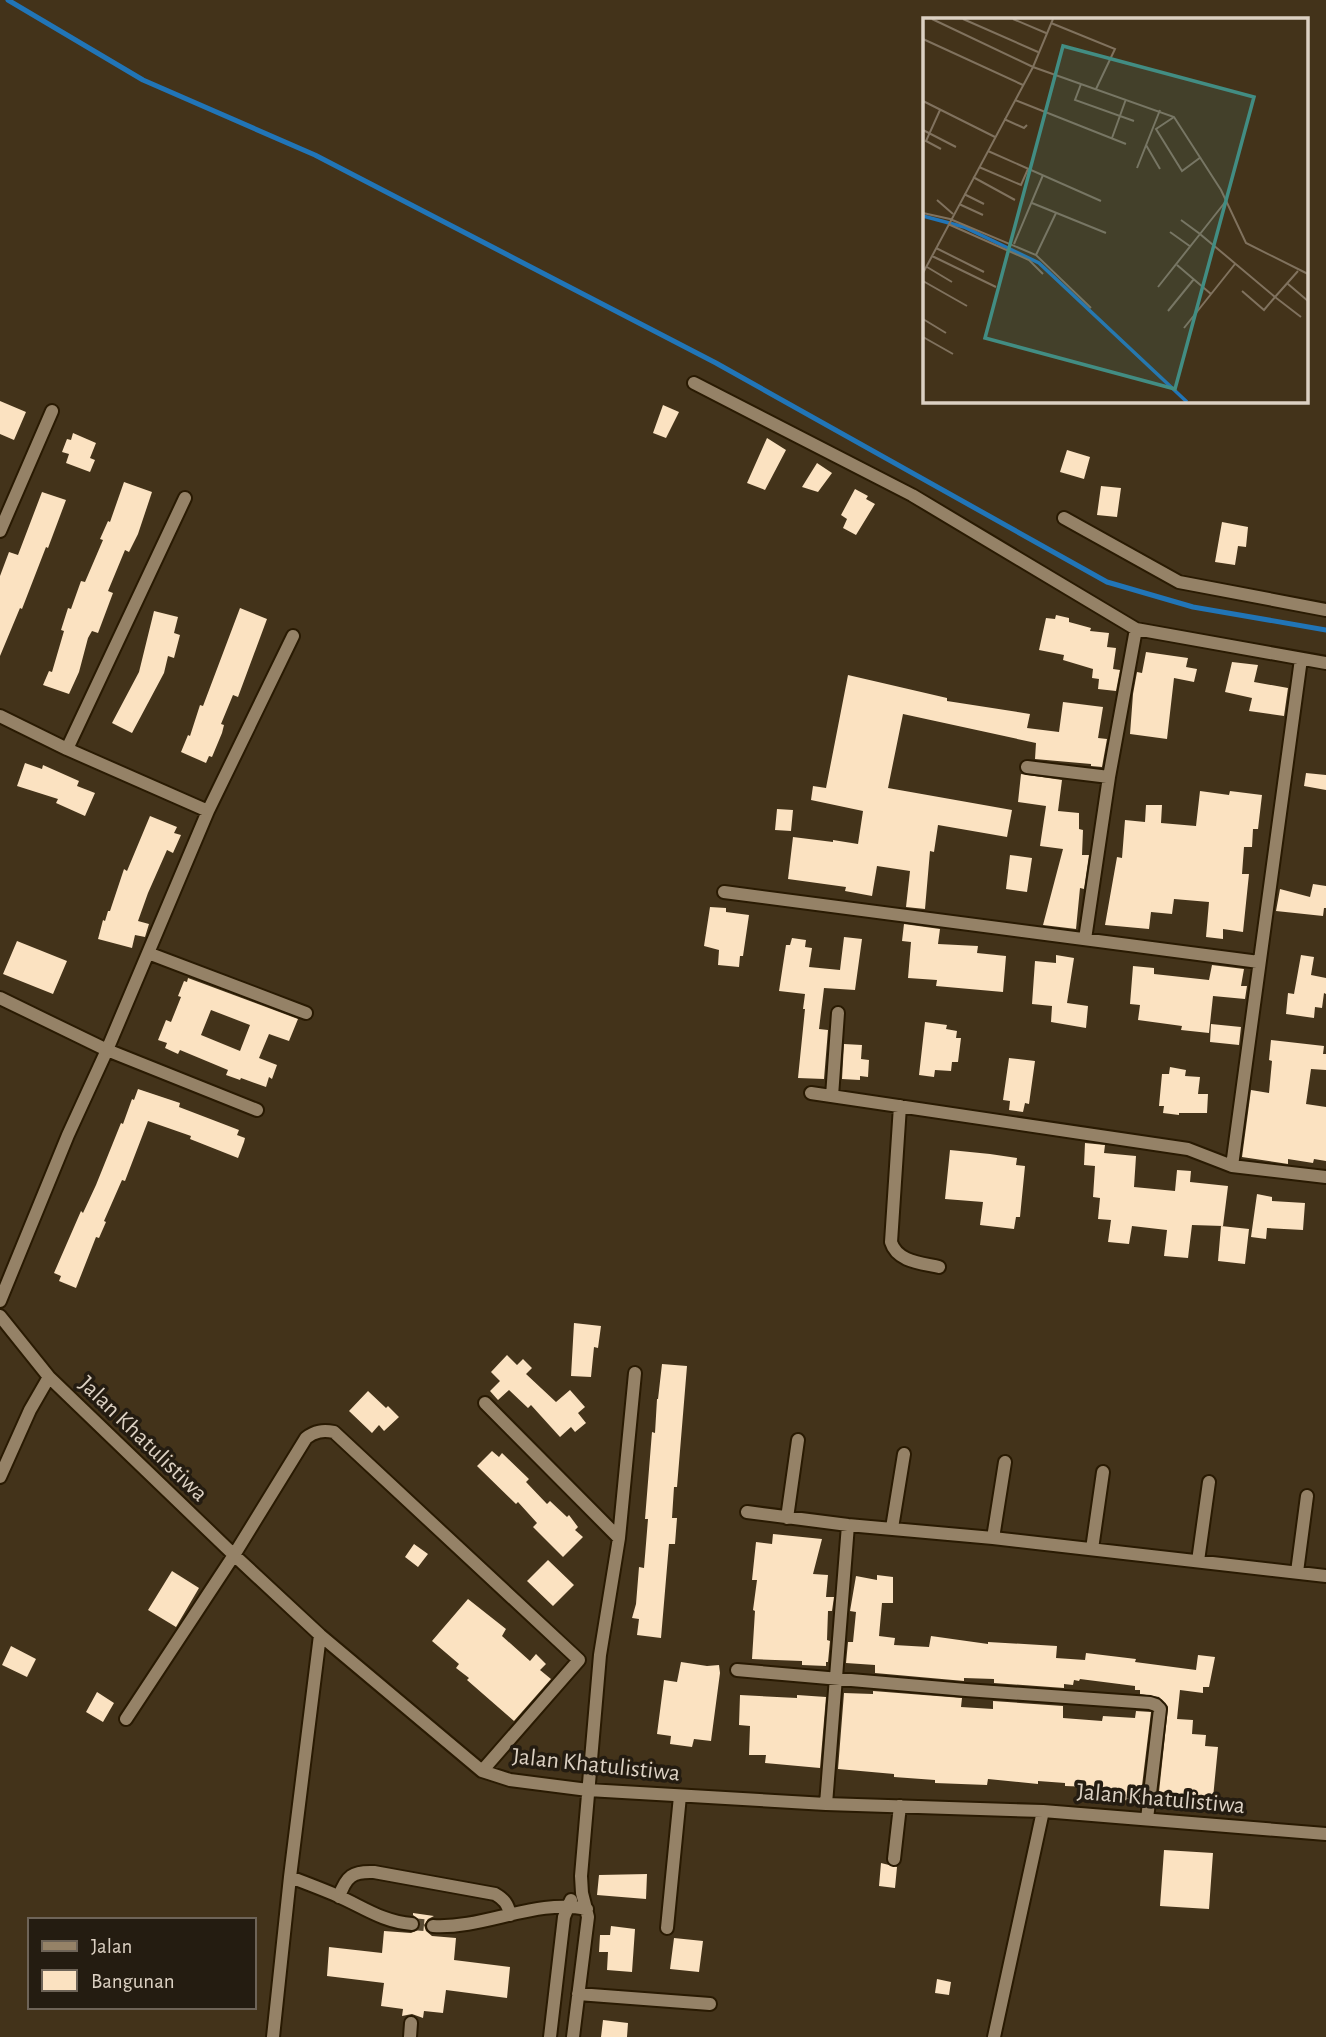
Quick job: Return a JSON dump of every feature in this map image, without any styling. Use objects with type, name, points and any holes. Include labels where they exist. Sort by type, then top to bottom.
[{"type":"street","points":[[694,383],[912,495],[1136,629],[1326,663]]},
{"type":"street","points":[[0,531],[52,411]]},
{"type":"street","points":[[67,749],[185,498]]},
{"type":"street","points":[[1064,518],[1179,582],[1326,610]]},
{"type":"street","points":[[1085,939],[1109,777],[1136,629]]},
{"type":"street","points":[[0,1301],[68,1135],[208,811],[293,636]]},
{"type":"street","points":[[1232,1166],[1301,659]]},
{"type":"street","points":[[0,716],[67,749],[208,811]]},
{"type":"street","points":[[1027,767],[1109,777]]},
{"type":"street","points":[[724,892],[1259,962]]},
{"type":"street","points":[[148,953],[306,1013]]},
{"type":"street","points":[[0,999],[107,1050],[257,1110]]},
{"type":"street","points":[[832,1096],[838,1013]]},
{"type":"street","points":[[811,1093],[1188,1149],[1232,1166],[1326,1177]]},
{"type":"street","points":[[900,1106],[891,1242],[893,1249],[901,1257],[939,1268]]},
{"type":"street","name":"Jalan Khatulistiwa","points":[[0,1317],[49,1377],[234,1555],[320,1635],[482,1771],[510,1780],[588,1790],[827,1804],[1043,1811],[1326,1835]]},
{"type":"street","points":[[573,2037],[588,1917],[582,1893],[582,1876],[600,1655],[619,1538],[635,1373]]},
{"type":"street","points":[[0,1477],[30,1410],[49,1377]]},
{"type":"street","points":[[485,1403],[619,1538]]},
{"type":"street","points":[[126,1719],[234,1555],[306,1438],[325,1430],[334,1432],[579,1660]]},
{"type":"street","points":[[787,1518],[798,1440]]},
{"type":"street","points":[[892,1528],[904,1454]]},
{"type":"street","points":[[993,1538],[1004,1462]]},
{"type":"street","points":[[1092,1549],[1103,1472]]},
{"type":"street","points":[[1198,1561],[1209,1482]]},
{"type":"street","points":[[1297,1572],[1307,1496]]},
{"type":"street","points":[[747,1512],[1326,1576]]},
{"type":"street","points":[[827,1804],[848,1525]]},
{"type":"street","points":[[273,2037],[320,1635]]},
{"type":"street","points":[[482,1771],[579,1660],[600,1655]]},
{"type":"street","points":[[737,1670],[1156,1705],[1160,1709],[1147,1819]]},
{"type":"street","points":[[667,1928],[680,1796]]},
{"type":"street","points":[[894,1859],[900,1806]]},
{"type":"street","points":[[994,2037],[1043,1811]]},
{"type":"street","points":[[339,1897],[346,1880],[355,1874],[374,1872],[495,1894],[509,1907],[510,1915]]},
{"type":"street","points":[[290,1877],[379,1917],[398,1923],[412,1923]]},
{"type":"street","points":[[550,2037],[564,1917],[572,1899],[582,1893]]},
{"type":"street","points":[[433,1926],[465,1926],[568,1905],[587,1909]]},
{"type":"street","points":[[578,1994],[710,2004]]},
{"type":"street","points":[[410,2037],[411,2023]]},
{"type":"building","points":[[0,401],[26,412],[14,440],[0,434]]},
{"type":"building","points":[[663,405],[679,412],[666,438],[653,433]]},
{"type":"building","points":[[73,433],[96,443],[90,458],[95,460],[90,472],[66,463],[69,454],[62,452],[67,439],[71,440]]},
{"type":"building","points":[[767,438],[786,450],[765,490],[747,483]]},
{"type":"building","points":[[1067,450],[1090,457],[1084,479],[1060,472]]},
{"type":"building","points":[[817,463],[832,473],[818,492],[802,487]]},
{"type":"building","points":[[124,482],[152,492],[138,534],[129,552],[125,550],[108,591],[113,593],[98,633],[92,631],[88,638],[79,672],[69,694],[43,685],[49,671],[52,672],[68,608],[71,609],[81,581],[85,582]]},
{"type":"building","points":[[1101,486],[1121,488],[1117,517],[1097,515]]},
{"type":"building","points":[[855,489],[868,496],[866,499],[875,504],[856,535],[843,528],[847,519],[841,515]]},
{"type":"building","points":[[42,492],[66,500],[48,548],[46,547],[0,656],[0,576],[9,552],[18,555]]},
{"type":"building","points":[[1222,522],[1248,527],[1246,547],[1238,546],[1235,565],[1215,562]]},
{"type":"building","points":[[240,608],[267,619],[238,697],[233,695],[221,724],[224,725],[222,733],[212,757],[209,756],[206,763],[181,752],[188,735],[190,736],[200,705],[203,706]]},
{"type":"building","points":[[154,611],[178,617],[174,633],[180,635],[174,658],[168,656],[164,673],[132,733],[112,723],[139,672]]},
{"type":"building","points":[[1056,615],[1091,628],[1090,631],[1109,633],[1107,647],[1116,648],[1113,669],[1120,670],[1116,691],[1098,689],[1099,679],[1092,678],[1093,669],[1063,660],[1064,655],[1039,650],[1046,618],[1055,619]]},
{"type":"building","points":[[1146,652],[1188,658],[1186,667],[1197,669],[1194,682],[1174,678],[1167,739],[1130,734],[1137,672],[1142,673]]},
{"type":"building","points":[[1232,662],[1258,665],[1254,682],[1288,688],[1284,716],[1249,711],[1252,698],[1225,692]]},
{"type":"building","points":[[848,675],[947,698],[947,701],[1030,714],[1027,728],[1059,732],[1063,702],[1103,707],[1098,738],[1107,739],[1102,767],[1035,759],[1036,743],[903,714],[888,788],[1012,810],[1007,837],[938,825],[934,852],[930,851],[925,909],[906,907],[910,871],[877,866],[872,896],[845,891],[846,887],[788,879],[793,837],[858,844],[863,811],[811,800],[813,786],[826,788]]},
{"type":"building","points":[[25,763],[42,769],[43,765],[79,781],[77,786],[95,793],[85,816],[56,803],[58,799],[17,786]]},
{"type":"building","points":[[1306,773],[1326,775],[1326,790],[1304,786]]},
{"type":"building","points":[[1021,774],[1062,780],[1058,811],[1079,813],[1079,829],[1083,830],[1082,855],[1089,855],[1084,889],[1080,888],[1076,929],[1043,925],[1063,849],[1040,846],[1046,806],[1018,802]]},
{"type":"building","points":[[1200,791],[1229,795],[1230,791],[1262,795],[1258,829],[1253,829],[1252,847],[1244,847],[1242,874],[1249,874],[1243,932],[1223,929],[1223,939],[1206,937],[1209,902],[1174,899],[1172,914],[1151,912],[1149,929],[1105,925],[1117,857],[1122,858],[1125,820],[1145,822],[1146,805],[1162,805],[1161,823],[1196,826]]},
{"type":"building","points":[[777,809],[793,810],[791,831],[775,830]]},
{"type":"building","points":[[150,816],[177,827],[174,833],[181,835],[173,853],[167,850],[138,921],[149,924],[145,937],[135,935],[132,948],[98,939],[124,869],[127,871]]},
{"type":"building","points":[[1010,855],[1032,858],[1027,892],[1006,889]]},
{"type":"building","points":[[1313,884],[1326,886],[1326,908],[1323,916],[1276,911],[1280,889],[1310,897]]},
{"type":"building","points":[[710,907],[726,908],[726,912],[749,915],[739,967],[718,965],[719,950],[704,946]]},
{"type":"building","points":[[904,924],[940,929],[938,944],[978,946],[977,953],[1006,956],[1003,992],[936,986],[937,980],[908,978],[911,942],[902,941]]},
{"type":"building","points":[[844,937],[862,939],[855,990],[824,988],[819,1029],[828,1030],[824,1079],[798,1078],[805,994],[779,991],[786,945],[790,945],[792,938],[806,940],[805,947],[812,948],[809,967],[840,970]]},
{"type":"building","points":[[17,941],[67,961],[53,994],[3,974]]},
{"type":"building","points":[[1056,955],[1074,958],[1067,1003],[1088,1006],[1086,1028],[1051,1022],[1052,1006],[1032,1004],[1035,961],[1056,963]]},
{"type":"building","points":[[1301,955],[1314,957],[1311,975],[1326,978],[1326,994],[1324,993],[1322,1008],[1315,1007],[1314,1018],[1286,1014],[1288,993],[1294,994]]},
{"type":"building","points":[[1212,965],[1244,969],[1241,986],[1247,986],[1245,999],[1213,996],[1209,1033],[1138,1020],[1140,1005],[1130,1004],[1133,966],[1154,968],[1154,974],[1209,980]]},
{"type":"building","points":[[188,978],[298,1019],[289,1041],[269,1034],[259,1058],[277,1065],[266,1087],[226,1075],[228,1070],[180,1050],[178,1054],[165,1048],[167,1043],[158,1040],[166,1020],[171,1022],[184,981],[187,982]],"holes":[[[211,1010],[250,1025],[240,1051],[201,1035]]]},
{"type":"building","points":[[925,1022],[947,1025],[946,1029],[957,1031],[956,1038],[961,1038],[958,1062],[952,1062],[951,1071],[935,1070],[934,1077],[919,1075]]},
{"type":"building","points":[[1211,1024],[1241,1027],[1239,1045],[1210,1042]]},
{"type":"building","points":[[1271,1040],[1324,1046],[1326,1070],[1311,1069],[1306,1104],[1326,1107],[1326,1161],[1314,1159],[1313,1163],[1288,1159],[1288,1164],[1242,1157],[1251,1090],[1269,1093]]},
{"type":"building","points":[[844,1044],[862,1045],[861,1059],[869,1060],[868,1077],[860,1076],[860,1080],[842,1079]]},
{"type":"building","points":[[1009,1058],[1035,1061],[1029,1104],[1025,1103],[1023,1112],[1009,1110],[1010,1101],[1003,1100]]},
{"type":"building","points":[[1170,1067],[1186,1070],[1185,1076],[1200,1077],[1198,1094],[1208,1094],[1207,1113],[1163,1113],[1164,1106],[1159,1106],[1162,1074],[1169,1074]]},
{"type":"building","points":[[138,1089],[180,1103],[179,1107],[239,1130],[237,1135],[245,1138],[244,1142],[238,1158],[190,1139],[191,1136],[148,1121],[125,1181],[122,1180],[76,1288],[59,1281],[61,1276],[54,1273]]},
{"type":"building","points":[[1085,1143],[1105,1145],[1104,1153],[1136,1156],[1134,1187],[1175,1191],[1177,1170],[1191,1171],[1190,1182],[1228,1186],[1223,1226],[1192,1225],[1188,1258],[1164,1256],[1167,1230],[1132,1226],[1129,1244],[1108,1242],[1111,1220],[1098,1219],[1100,1198],[1093,1197],[1095,1166],[1084,1165]]},
{"type":"building","points":[[950,1150],[1017,1158],[1016,1165],[1025,1166],[1020,1217],[1016,1217],[1014,1229],[980,1225],[983,1202],[945,1199]]},
{"type":"building","points":[[1257,1194],[1272,1197],[1272,1201],[1305,1203],[1303,1230],[1267,1228],[1266,1239],[1251,1237]]},
{"type":"building","points":[[1221,1226],[1249,1229],[1245,1264],[1218,1261]]},
{"type":"building","points":[[574,1323],[601,1326],[598,1348],[594,1347],[591,1377],[571,1376]]},
{"type":"building","points":[[507,1355],[517,1365],[523,1359],[532,1368],[526,1374],[556,1402],[570,1390],[585,1407],[578,1413],[586,1423],[575,1432],[571,1427],[560,1437],[531,1405],[528,1408],[509,1390],[498,1400],[490,1391],[500,1381],[491,1372]]},
{"type":"building","points":[[662,1364],[687,1366],[677,1487],[674,1487],[672,1518],[677,1518],[675,1544],[669,1544],[661,1638],[637,1635],[639,1619],[632,1618],[639,1567],[644,1568],[652,1432],[655,1433]]},
{"type":"building","points":[[368,1391],[399,1417],[384,1431],[379,1425],[372,1433],[349,1411]]},
{"type":"building","points":[[492,1451],[499,1457],[502,1453],[529,1479],[526,1482],[547,1504],[550,1501],[567,1517],[569,1515],[578,1527],[575,1530],[583,1537],[563,1557],[533,1527],[537,1523],[518,1502],[516,1504],[477,1466]]},
{"type":"building","points":[[773,1534],[822,1539],[813,1574],[828,1575],[826,1597],[834,1597],[832,1611],[828,1611],[827,1640],[830,1641],[826,1666],[802,1665],[802,1661],[752,1659],[757,1580],[752,1580],[756,1542],[772,1544]]},
{"type":"building","points":[[414,1544],[428,1554],[418,1567],[405,1557]]},
{"type":"building","points":[[548,1560],[574,1585],[553,1606],[527,1581]]},
{"type":"building","points":[[172,1571],[199,1588],[176,1627],[148,1610]]},
{"type":"building","points":[[877,1575],[893,1577],[893,1603],[882,1603],[879,1636],[895,1638],[894,1645],[929,1647],[931,1636],[988,1644],[1057,1646],[1056,1658],[1085,1660],[1086,1653],[1196,1670],[1198,1655],[1215,1657],[1209,1687],[1203,1687],[1203,1693],[1180,1690],[1177,1719],[1193,1720],[1192,1734],[1206,1735],[1205,1746],[1218,1747],[1213,1798],[1159,1792],[1168,1707],[1159,1697],[1140,1694],[1140,1690],[1135,1690],[1135,1686],[1080,1679],[1074,1680],[1073,1685],[1064,1684],[1064,1688],[994,1683],[994,1679],[964,1678],[964,1681],[875,1673],[875,1665],[846,1663],[848,1642],[853,1642],[856,1612],[850,1611],[856,1576],[877,1580]]},
{"type":"building","points":[[468,1599],[506,1629],[502,1636],[530,1661],[536,1654],[546,1664],[540,1670],[551,1679],[514,1721],[467,1680],[469,1678],[456,1668],[459,1664],[432,1641]]},
{"type":"building","points":[[11,1646],[36,1659],[27,1677],[2,1665]]},
{"type":"building","points":[[681,1662],[719,1665],[711,1741],[694,1739],[692,1747],[670,1744],[671,1736],[657,1734],[664,1680],[677,1682]]},
{"type":"building","points":[[873,1691],[962,1698],[961,1707],[993,1709],[993,1701],[1063,1706],[1063,1718],[1102,1721],[1103,1716],[1135,1718],[1136,1711],[1151,1712],[1140,1802],[1116,1799],[1117,1792],[1065,1786],[1065,1783],[1038,1781],[1038,1784],[988,1779],[987,1785],[935,1783],[935,1780],[894,1777],[894,1774],[838,1769],[844,1693],[873,1694]]},
{"type":"building","points":[[97,1692],[114,1703],[103,1722],[86,1712]]},
{"type":"building","points":[[740,1695],[826,1697],[820,1768],[765,1763],[766,1755],[749,1755],[750,1726],[739,1725]]},
{"type":"building","points":[[1164,1850],[1213,1853],[1209,1909],[1160,1906]]},
{"type":"building","points":[[881,1863],[897,1867],[895,1888],[879,1886]]},
{"type":"building","points":[[647,1874],[646,1899],[597,1895],[599,1875]]},
{"type":"building","points":[[413,1913],[434,1916],[424,1925],[432,1936],[456,1938],[454,1960],[510,1967],[507,1998],[446,1990],[443,2013],[424,2011],[423,2018],[412,2014],[402,2016],[403,2009],[381,2006],[384,1983],[327,1976],[329,1947],[382,1953],[384,1931],[411,1933],[418,1930],[420,1921]]},
{"type":"building","points":[[611,1926],[635,1929],[632,1972],[607,1970],[608,1952],[599,1952],[600,1935],[610,1935]]},
{"type":"building","points":[[674,1938],[703,1941],[699,1972],[670,1969]]},
{"type":"building","points":[[937,1979],[951,1982],[949,1995],[935,1993]]},
{"type":"building","points":[[603,2020],[628,2023],[627,2037],[601,2037]]},
{"type":"waterway","points":[[8,0],[143,80],[315,155],[716,363],[1107,582],[1193,607],[1326,630]]},
{"type":"tunnel","points":[[412,1924],[433,1926]]}]
